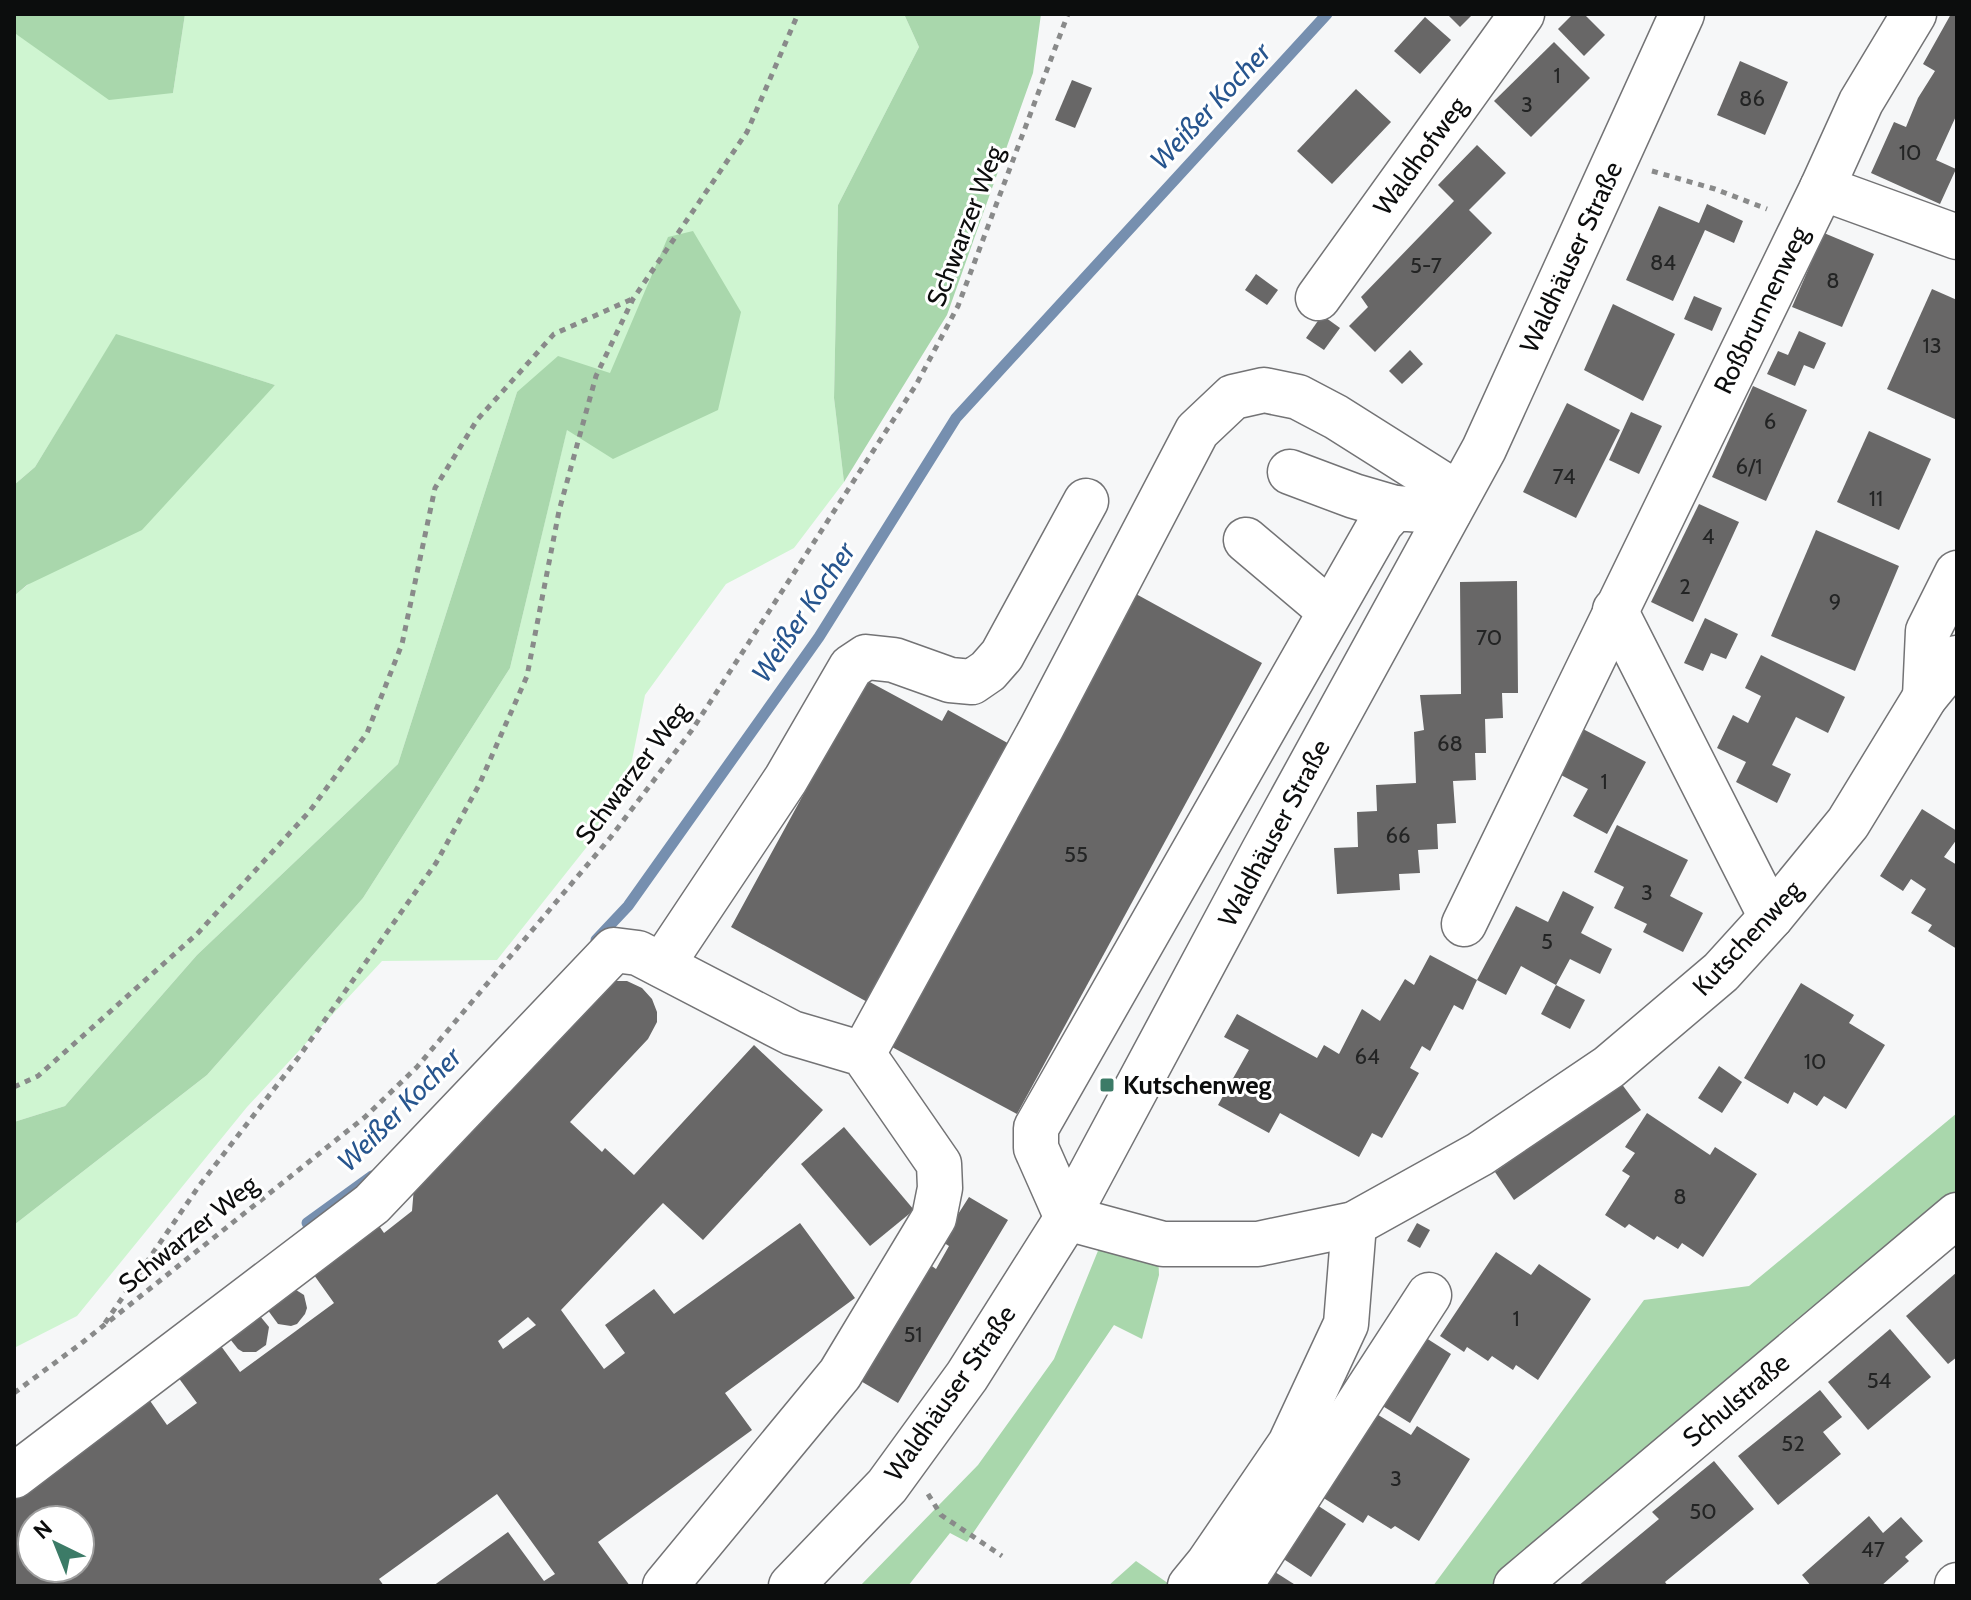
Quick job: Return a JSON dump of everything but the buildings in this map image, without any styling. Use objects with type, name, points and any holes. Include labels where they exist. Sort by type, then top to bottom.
[{"type":"street","name":"Waldhofweg","points":[[1318,298],[1522,14]]},
{"type":"street","name":"Roßbrunnenweg","points":[[1464,924],[1861,102],[1914,14]]},
{"type":"street","name":"Waldhäuser Straße","points":[[791,1586],[887,1486],[967,1376],[1067,1218],[1496,421],[1671,19]]},
{"type":"street","points":[[1822,188],[1957,237]]},
{"type":"street","points":[[863,1054],[1042,727],[1197,431],[1233,397],[1264,390],[1298,397],[1336,417],[1454,503]]},
{"type":"street","points":[[1290,472],[1329,488],[1395,508],[1454,503]]},
{"type":"street","points":[[662,965],[786,779],[851,667],[866,657],[894,660],[950,680],[972,682],[988,671],[1002,655],[1086,501]]},
{"type":"street","points":[[1067,1218],[1036,1148],[1036,1128],[1330,611],[1381,523],[1395,508]]},
{"type":"street","points":[[1246,540],[1330,611]]},
{"type":"street","name":"Kutschenweg","points":[[1925,697],[1928,631],[1957,573]]},
{"type":"street","points":[[1615,610],[1771,917]]},
{"type":"street","name":"Kutschenweg","points":[[1067,1218],[1163,1244],[1258,1244],[1354,1224],[1480,1154],[1609,1067],[1721,972],[1848,823],[1925,697],[1957,658]]},
{"type":"street","points":[[14,1476],[372,1204],[614,950],[638,953],[792,1033],[863,1054],[939,1164],[940,1188],[934,1218],[840,1374],[665,1586]]},
{"type":"street","name":"Schulstraße","points":[[1516,1586],[1957,1215]]},
{"type":"street","points":[[1190,1586],[1290,1444],[1346,1324],[1354,1224]]},
{"type":"street","points":[[1240,1586],[1429,1295]]},
{"type":"path","points":[[102,1328],[199,1186],[298,1058],[436,863],[479,785],[527,676],[559,511],[596,376],[633,299],[747,132],[798,14]]},
{"type":"path","name":"Schwarzer Weg","points":[[14,1393],[102,1328],[365,1117],[417,1067],[610,838],[692,730],[916,385],[958,306],[1068,14]]},
{"type":"path","points":[[1657,173],[1715,189],[1768,209]]},
{"type":"path","points":[[14,1087],[38,1076],[197,934],[309,812],[367,733],[402,644],[435,488],[477,420],[554,334],[633,299]]},
{"type":"path","points":[[926,1491],[941,1515],[1002,1556]]},
{"type":"green space","points":[[14,14],[185,14],[173,93],[109,100],[16,34]]},
{"type":"green space","points":[[185,14],[904,14],[919,47],[838,205],[834,398],[844,482],[794,548],[726,584],[645,695],[624,800],[497,960],[382,961],[247,1107],[77,1316],[14,1348],[14,1225],[207,1075],[363,898],[510,668],[567,429],[610,373],[517,392],[398,764],[197,955],[65,1106],[14,1122],[14,596],[275,385],[116,335],[35,467],[14,485],[14,31],[173,93]]},
{"type":"green space","points":[[904,14],[1041,14],[1033,73],[947,315],[844,482],[834,398],[838,205],[919,47]]},
{"type":"green space","points":[[693,231],[741,312],[718,410],[613,459],[567,430],[510,668],[363,898],[207,1075],[14,1225],[14,1122],[65,1106],[197,955],[398,764],[517,392],[558,356],[610,373],[668,237]]},
{"type":"green space","points":[[116,334],[275,385],[142,530],[27,585],[14,596],[14,485],[35,467]]},
{"type":"green space","points":[[1957,1113],[1957,1197],[1501,1586],[1433,1586],[1644,1300],[1749,1286]]},
{"type":"green space","points":[[1104,1236],[1158,1248],[1159,1275],[1142,1339],[1114,1325],[967,1542],[950,1533],[908,1586],[860,1586],[978,1465],[1054,1359]]},
{"type":"green space","points":[[1136,1561],[1172,1586],[1108,1586]]},
{"type":"waterway","name":"Weißer Kocher","points":[[596,940],[628,906],[819,637],[956,418],[1327,14]]},
{"type":"waterway","name":"Weißer Kocher","points":[[307,1223],[372,1176]]},
{"type":"place","name":"Kutschenweg","points":[[1107,1085]]}]
